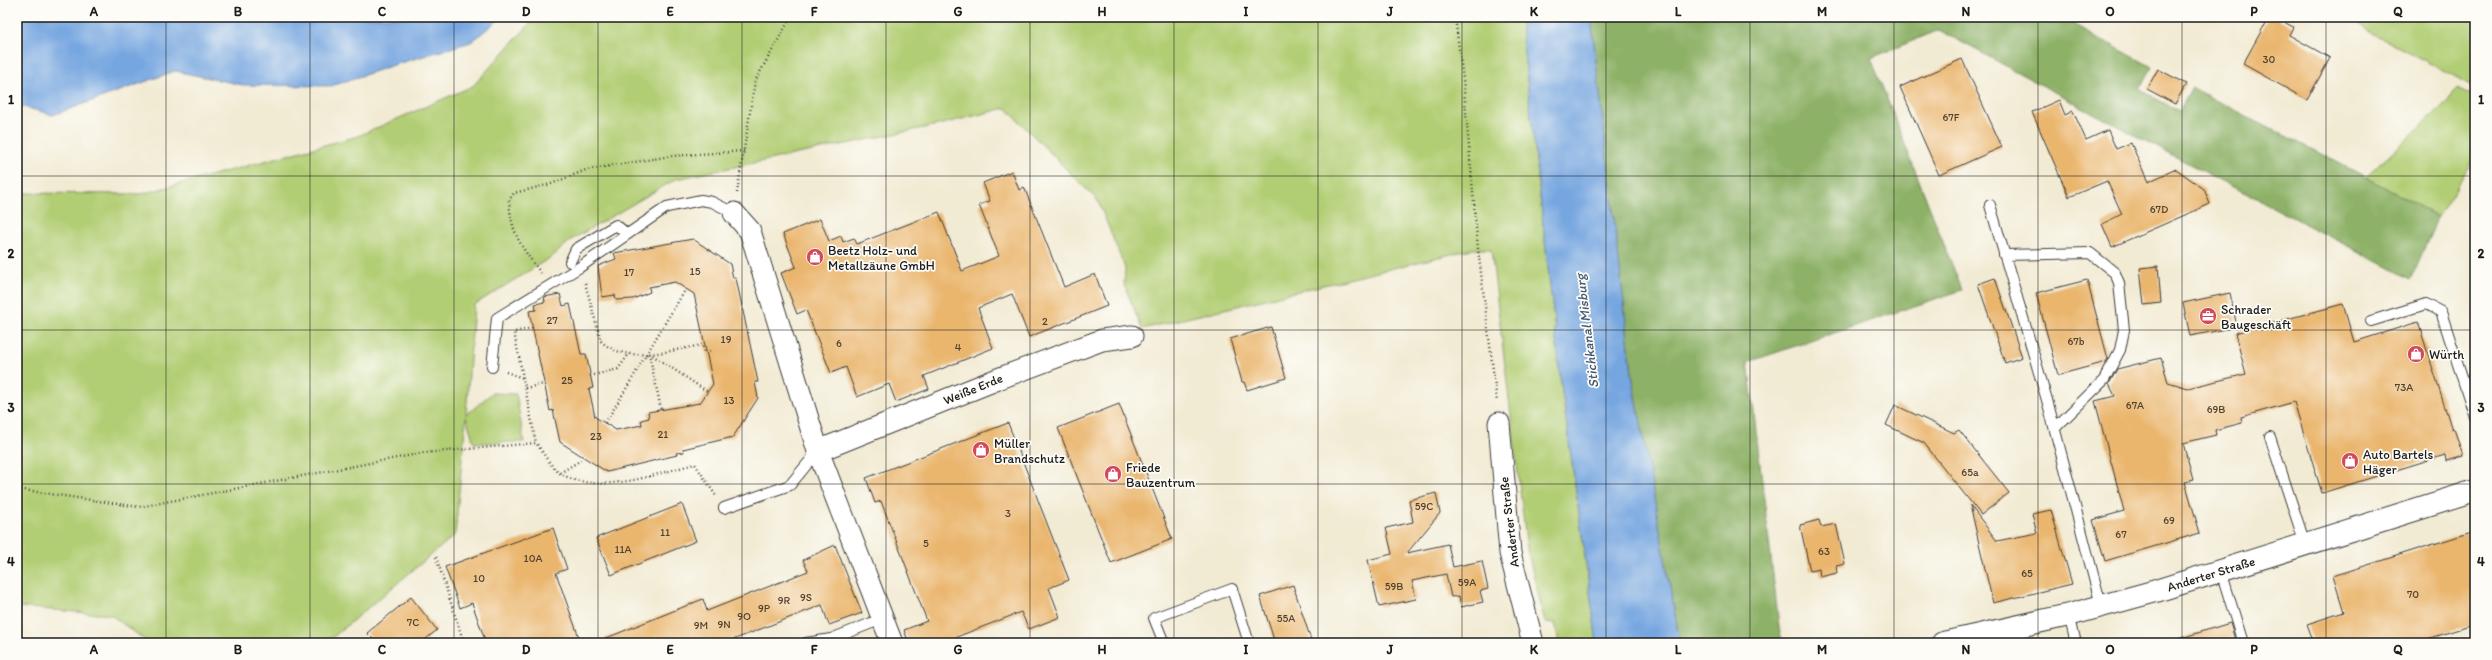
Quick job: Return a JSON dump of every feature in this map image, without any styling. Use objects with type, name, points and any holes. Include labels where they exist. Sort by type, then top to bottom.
[{"type":"main road","name":"Anderter Straße","points":[[1943,643],[2101,606],[2221,571],[2475,491]]},
{"type":"street","points":[[734,213],[750,231],[818,452],[892,643]]},
{"type":"street","name":"Weiße Erde","points":[[818,452],[1003,377],[1102,340],[1132,336]]},
{"type":"street","name":"Anderter Straße","points":[[1499,423],[1510,553],[1532,643]]},
{"type":"lane","points":[[492,367],[497,318],[580,267],[667,207],[701,200],[712,202],[734,213]]},
{"type":"lane","points":[[1990,206],[2055,428],[2101,606]]},
{"type":"lane","points":[[570,262],[576,249],[616,225],[627,234]]},
{"type":"lane","points":[[2004,255],[2090,253],[2115,273],[2119,283],[2124,330],[2120,350],[2104,380],[2055,428]]},
{"type":"lane","points":[[2371,322],[2426,304],[2441,312],[2475,417]]},
{"type":"lane","points":[[2270,437],[2305,544]]},
{"type":"lane","points":[[724,508],[790,485],[818,452]]},
{"type":"lane","points":[[2221,571],[2243,643]]},
{"type":"lane","points":[[1164,643],[1154,618],[1232,589],[1249,643]]},
{"type":"lane","points":[[2069,614],[2076,643]]},
{"type":"lane","points":[[806,643],[831,639],[882,619]]},
{"type":"path","points":[[734,213],[755,81],[790,17]]},
{"type":"path","points":[[1455,17],[1463,79],[1478,249],[1499,423]]},
{"type":"path","points":[[550,285],[522,250],[510,222],[508,200],[514,193],[551,184],[586,170],[671,156],[744,151]]},
{"type":"path","points":[[580,267],[601,341],[614,350],[629,354],[648,353],[703,345],[704,352],[710,351]]},
{"type":"path","points":[[605,424],[648,353],[654,338],[686,289]]},
{"type":"path","points":[[532,328],[514,332],[536,443],[560,474],[585,483],[624,482],[695,464],[724,508]]},
{"type":"path","points":[[648,353],[708,392]]},
{"type":"path","points":[[648,353],[661,409]]},
{"type":"path","points":[[590,376],[618,369],[629,354]]},
{"type":"path","points":[[525,388],[544,384]]},
{"type":"path","points":[[17,489],[138,507],[422,453],[536,443]]},
{"type":"path","points":[[560,474],[581,460]]},
{"type":"path","points":[[436,556],[464,643]]},
{"type":"green space","points":[[536,17],[1520,17],[1561,384],[1597,643],[1559,643],[1555,623],[1545,622],[1527,549],[1491,249],[1472,249],[1142,329],[1124,284],[1125,268],[1098,201],[1006,108],[938,125],[676,179],[571,240],[553,256],[474,305],[466,415],[492,393],[516,394],[524,442],[474,443],[466,417],[455,535],[326,643],[149,643],[111,615],[17,607],[17,193],[142,194],[358,136],[473,86]]},
{"type":"green space","points":[[1591,17],[2060,17],[2152,67],[2140,90],[2179,111],[2192,88],[2366,177],[2438,217],[2411,279],[2151,144],[1939,30],[1871,58],[1962,290],[1748,362],[1781,643],[1680,643],[1632,374]]},
{"type":"green space","points":[[2349,17],[2475,17],[2475,87],[2374,34]]},
{"type":"green space","points":[[2457,88],[2475,97],[2475,158],[2438,217],[2366,177],[2448,101]]},
{"type":"water","points":[[17,17],[502,17],[471,42],[331,86],[243,85],[175,71],[53,115],[17,105]]},
{"type":"water","name":"Stichkanal Misburg","points":[[1520,17],[1591,17],[1632,374],[1680,643],[1597,643],[1561,384]]},
{"type":"building","points":[[2269,17],[2275,17],[2293,27],[2289,35],[2330,58],[2307,100],[2243,64]]},
{"type":"building","points":[[1962,59],[2002,147],[1939,175],[1900,87]]},
{"type":"building","points":[[2158,69],[2186,84],[2175,104],[2147,89]]},
{"type":"building","points":[[2059,100],[2065,115],[2073,111],[2086,140],[2108,130],[2116,149],[2131,143],[2148,182],[2176,169],[2204,189],[2210,204],[2112,247],[2102,224],[2122,214],[2107,181],[2069,197],[2032,112]]},
{"type":"building","points":[[1012,171],[1019,190],[1024,187],[1064,287],[1095,274],[1107,306],[1029,337],[1012,294],[978,308],[993,348],[924,376],[929,389],[896,402],[889,384],[857,397],[846,367],[831,373],[806,310],[797,314],[781,273],[796,267],[783,234],[820,219],[829,241],[841,236],[843,242],[854,238],[857,244],[939,212],[962,271],[999,256],[979,205],[990,201],[983,183]]},
{"type":"building","points":[[693,239],[730,264],[733,278],[736,278],[758,382],[755,382],[758,398],[733,437],[683,449],[684,452],[676,453],[677,455],[607,472],[560,442],[553,410],[550,411],[529,311],[536,310],[535,304],[545,302],[544,297],[560,294],[563,306],[570,304],[581,354],[586,354],[593,388],[589,389],[595,417],[616,430],[642,425],[641,420],[649,418],[648,412],[700,403],[713,384],[694,294],[675,282],[649,287],[650,292],[633,299],[616,300],[615,295],[602,297],[598,266],[616,259],[614,253]]},
{"type":"building","points":[[2158,266],[2161,303],[2144,305],[2140,268]]},
{"type":"building","points":[[1995,278],[2022,357],[2005,363],[1978,284]]},
{"type":"building","points":[[2087,280],[2108,359],[2106,362],[2058,375],[2036,293]]},
{"type":"building","points":[[2230,293],[2237,327],[2190,336],[2183,303]]},
{"type":"building","points":[[2343,304],[2354,342],[2418,322],[2452,430],[2454,429],[2463,456],[2446,461],[2445,455],[2322,493],[2294,402],[2241,417],[2242,423],[2215,430],[2216,435],[2183,443],[2193,480],[2185,482],[2200,533],[2105,561],[2093,520],[2124,511],[2095,401],[2115,396],[2109,384],[2117,369],[2161,358],[2168,382],[2188,388],[2246,374],[2235,333]]},
{"type":"building","points":[[1271,327],[1286,378],[1247,390],[1244,382],[1242,382],[1230,339]]},
{"type":"building","points":[[1119,404],[1172,539],[1111,563],[1058,428]]},
{"type":"building","points":[[1895,405],[1954,433],[1959,430],[2009,493],[1981,515],[1924,443],[1886,425]]},
{"type":"building","points":[[1008,423],[1069,580],[1049,588],[1060,617],[1029,629],[1021,612],[941,643],[909,643],[904,630],[927,621],[881,501],[875,503],[866,478]]},
{"type":"building","points":[[1436,493],[1440,513],[1407,553],[1448,544],[1453,567],[1482,561],[1488,589],[1480,591],[1483,602],[1461,607],[1459,596],[1451,597],[1446,574],[1412,581],[1416,599],[1379,607],[1368,560],[1392,554],[1386,528],[1413,522],[1409,500]]},
{"type":"building","points":[[682,504],[696,541],[611,575],[596,538]]},
{"type":"building","points":[[1970,505],[1997,541],[2037,533],[2032,514],[2051,510],[2072,584],[1993,603]]},
{"type":"building","points":[[1819,520],[1821,527],[1836,524],[1845,564],[1836,566],[1837,573],[1820,577],[1819,569],[1810,571],[1800,525]]},
{"type":"building","points":[[553,528],[567,569],[556,573],[581,643],[486,643],[472,603],[460,608],[445,567]]},
{"type":"building","points":[[2475,531],[2475,624],[2415,643],[2314,643],[2307,624],[2344,612],[2333,576]]},
{"type":"building","points":[[835,545],[862,613],[829,625],[822,605],[725,643],[594,643],[703,599],[707,611],[808,571],[803,560]]},
{"type":"building","points":[[1293,585],[1312,643],[1275,643],[1260,596]]},
{"type":"building","points":[[411,597],[437,630],[421,643],[377,643],[367,633]]},
{"type":"building","points":[[2230,623],[2236,643],[2178,643],[2178,639]]},
{"type":"place","name":"Beetz Holz- und Metallzäune GmbH","points":[[815,257]]},
{"type":"place","name":"Schrader Baugeschäft","points":[[2208,316]]},
{"type":"place","name":"Würth","points":[[2416,354]]},
{"type":"place","name":"Müller Brandschutz","points":[[981,450]]},
{"type":"place","name":"Auto Bartels Häger","points":[[2350,461]]},
{"type":"place","name":"Friede Bauzentrum","points":[[1113,474]]}]
